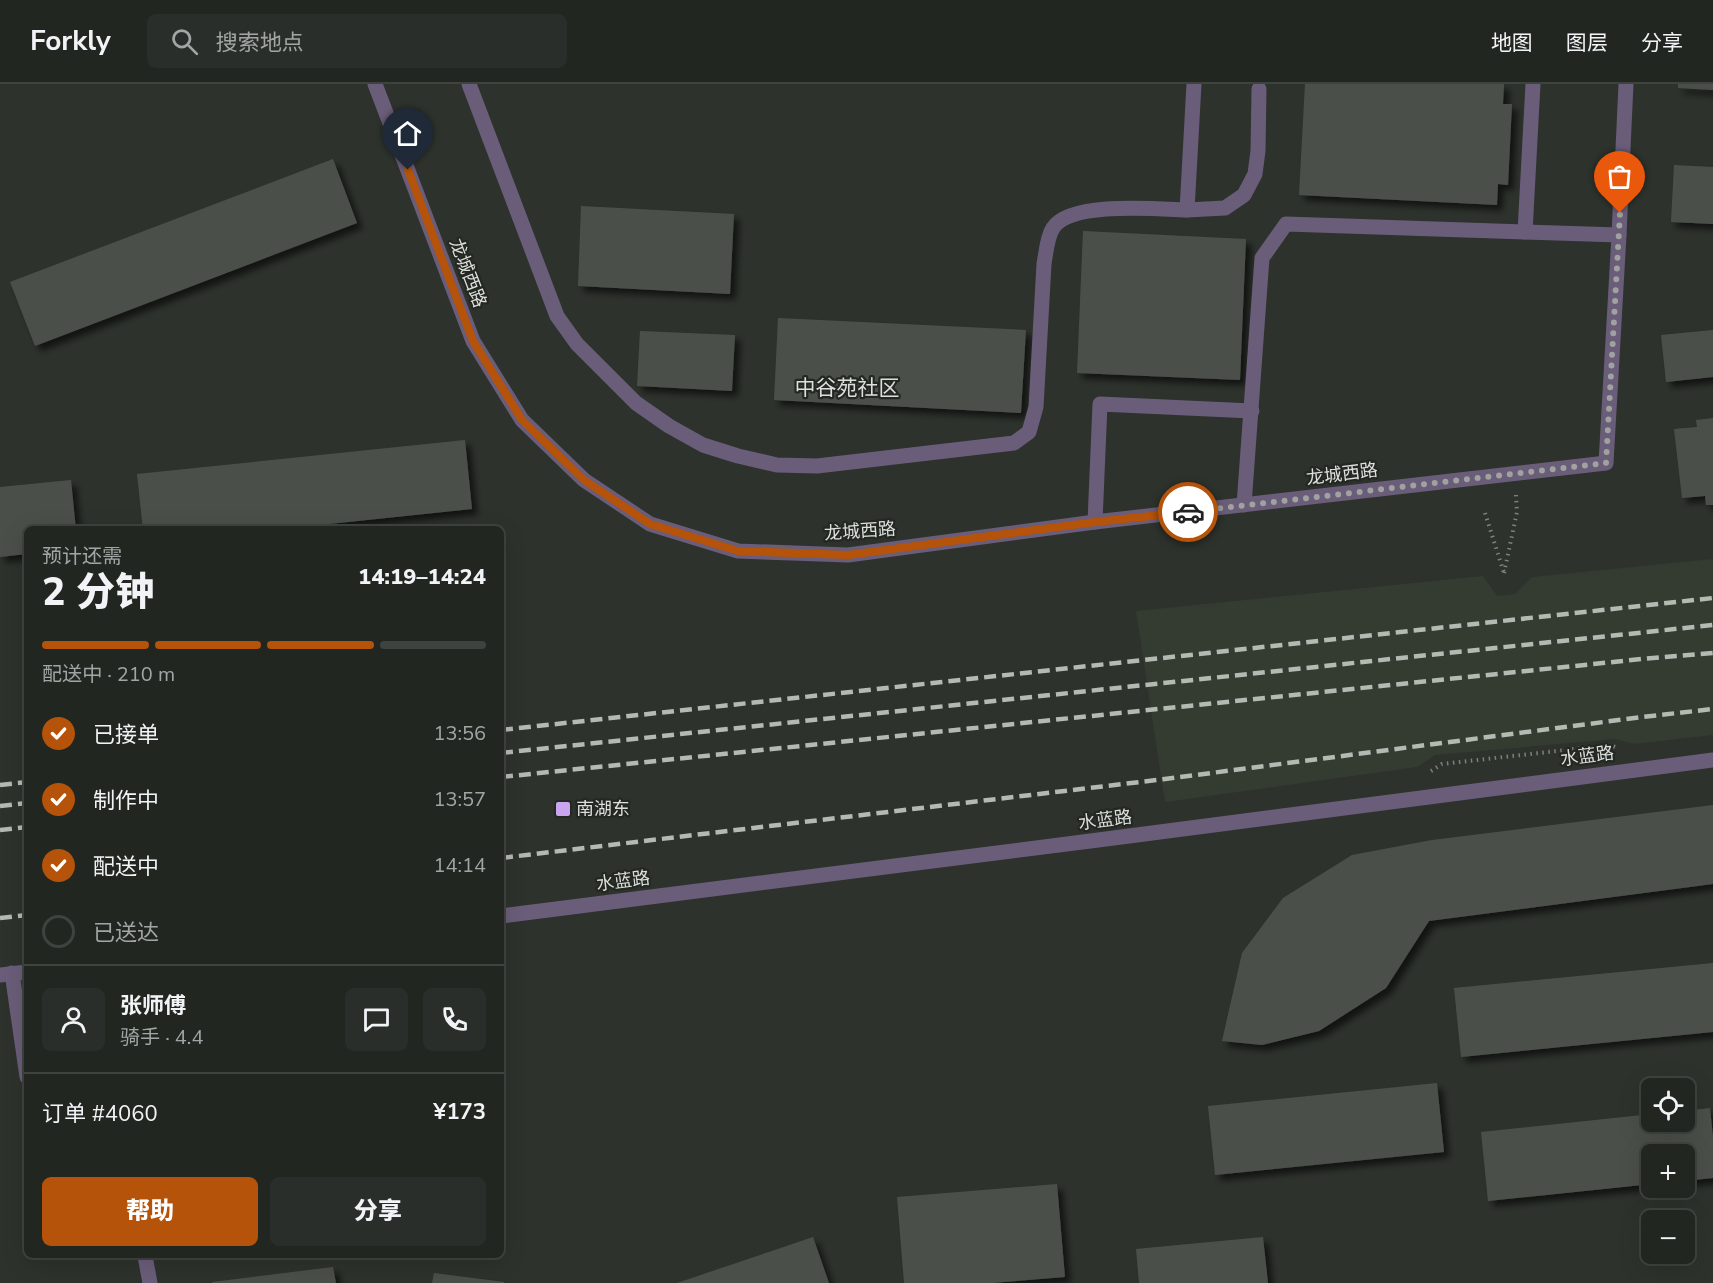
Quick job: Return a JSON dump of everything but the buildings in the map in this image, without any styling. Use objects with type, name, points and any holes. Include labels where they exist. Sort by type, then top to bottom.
[{"type":"street","name":"龙城西路","points":[[375,84],[473,341],[522,420],[584,480],[650,524],[738,551],[848,555],[1095,522],[1606,463],[1619,235]]},
{"type":"street","points":[[469,84],[557,316],[577,344],[636,403],[669,426],[703,445],[777,465],[817,466],[1014,443],[1029,432],[1036,408],[1044,264],[1053,227],[1068,216],[1103,208],[1187,210],[1225,208],[1244,195],[1254,174],[1258,151],[1259,89]]},
{"type":"street","points":[[1187,210],[1194,84]]},
{"type":"street","points":[[1525,232],[1533,84]]},
{"type":"street","points":[[1244,505],[1262,258],[1286,224],[1619,235],[1626,84]]},
{"type":"street","points":[[1095,522],[1100,404],[1252,411]]},
{"type":"street","name":"水蓝路","points":[[504,915],[1713,760]]},
{"type":"street","points":[[13,973],[24,1055]]},
{"type":"street","points":[[145,1258],[150,1283]]},
{"type":"path","points":[[1485,513],[1504,573],[1518,512]]},
{"type":"path","points":[[1430,772],[1442,764],[1610,745],[1626,750]]},
{"type":"shaded area","points":[[1713,559],[1713,735],[1634,744],[1615,739],[1435,755],[1417,767],[1165,802],[1136,611],[1483,576],[1497,596],[1515,594],[1532,577]]},
{"type":"railway","points":[[504,730],[1713,598]]},
{"type":"railway","points":[[504,753],[1713,625]]},
{"type":"railway","points":[[504,777],[1713,653]]},
{"type":"railway","points":[[504,858],[1165,779],[1713,709]]},
{"type":"railway","points":[[0,785],[24,782]]},
{"type":"railway","points":[[0,806],[24,803]]},
{"type":"railway","points":[[0,830],[24,827]]},
{"type":"railway","points":[[0,918],[24,915]]},
{"type":"way so far","points":[[1188,512],[1606,463],[1620,213]]},
{"type":"place","name":"南湖东","points":[[563,809]]},
{"type":"district","name":"中谷苑社区","points":[[847,388]]},
{"type":"route","points":[[408,170],[473,341],[522,420],[584,480],[650,524],[738,551],[848,555],[1188,512]]}]
